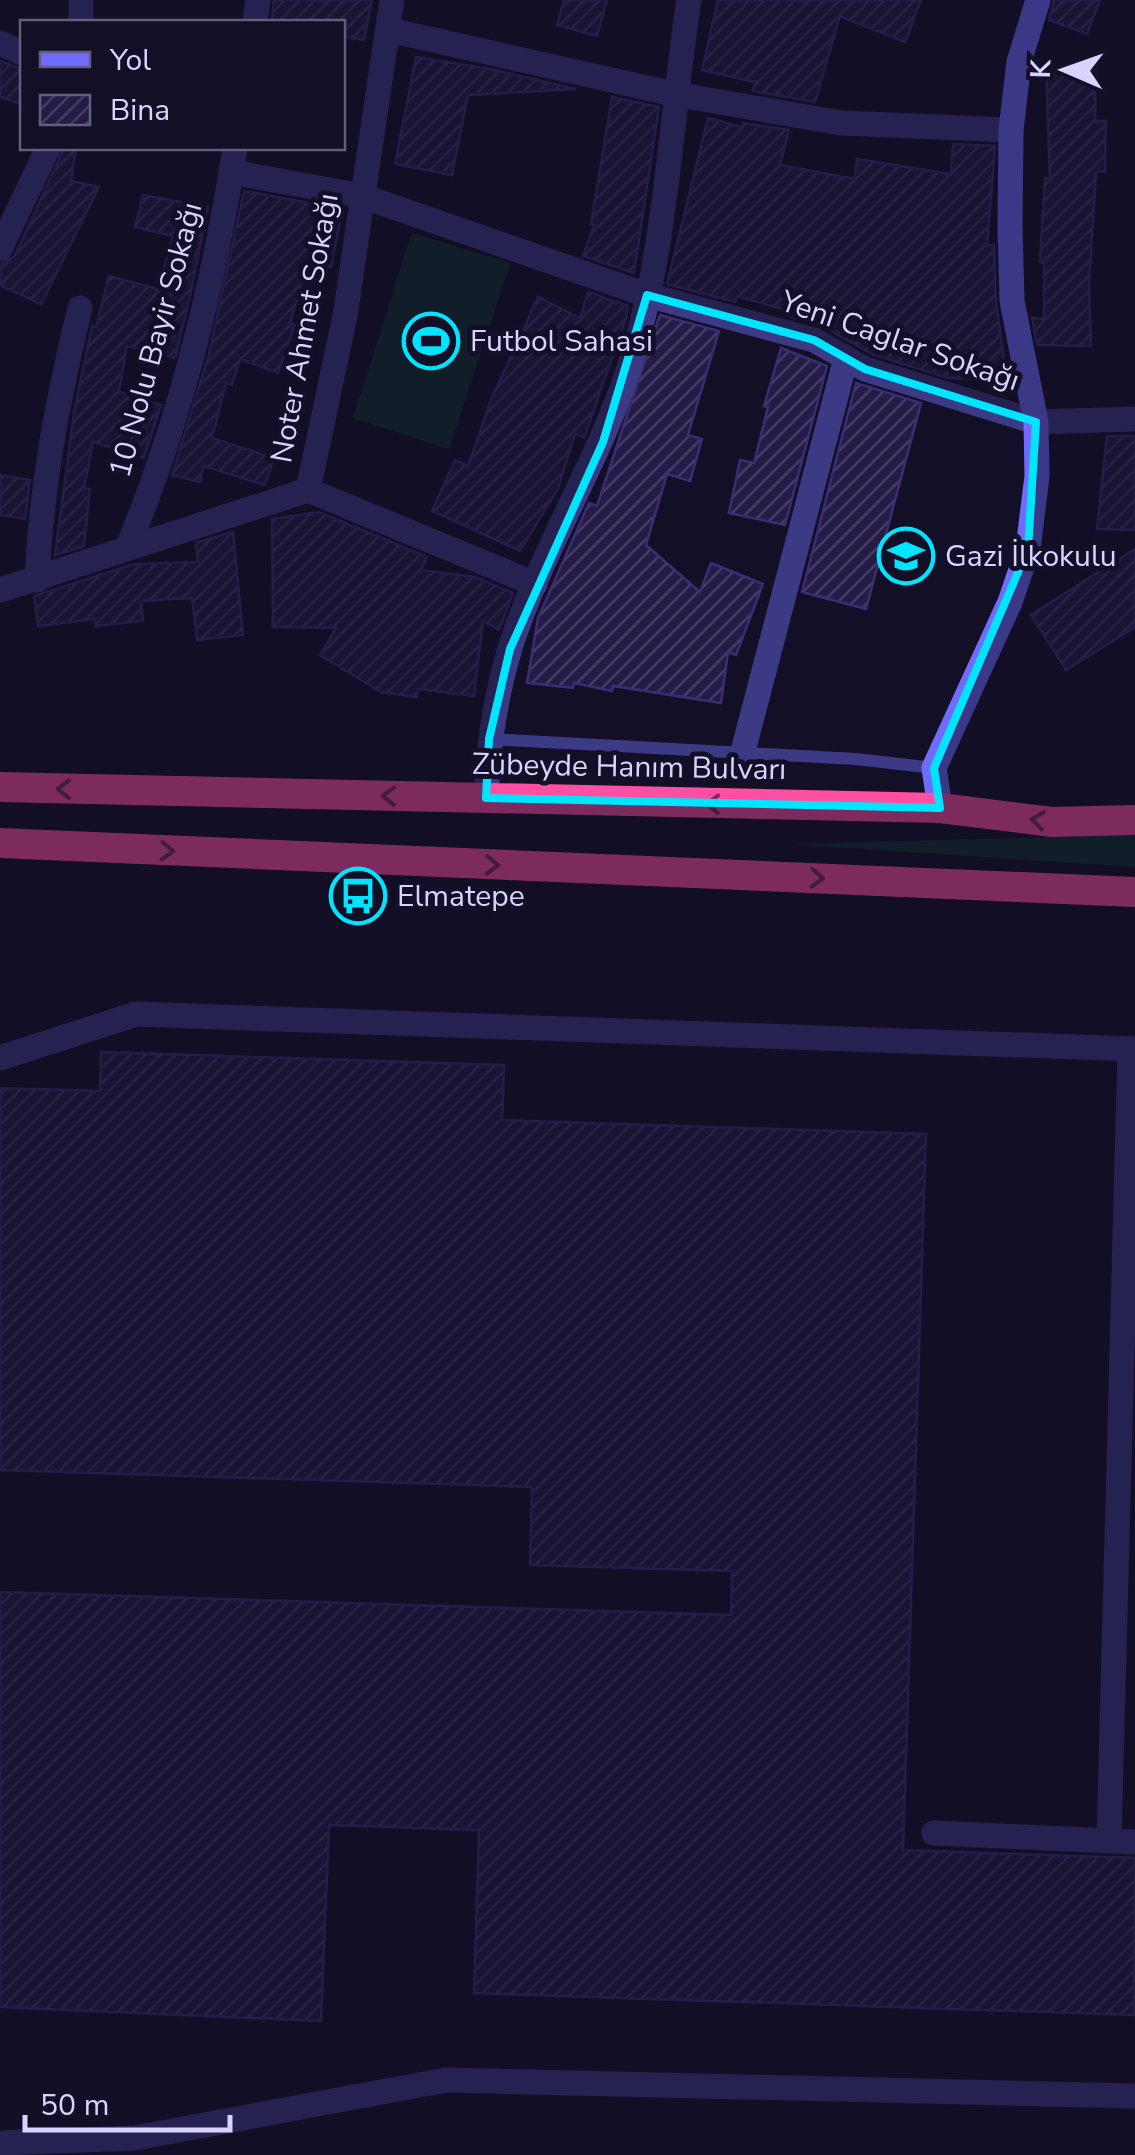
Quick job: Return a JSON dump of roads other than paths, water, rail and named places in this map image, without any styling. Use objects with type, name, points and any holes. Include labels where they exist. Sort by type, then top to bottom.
[{"type":"highway","name":"Zübeyde Hanım Bulvarı","points":[[0,788],[940,808],[1052,822],[1135,820]]},
{"type":"highway","points":[[0,844],[1135,892]]},
{"type":"street","name":"Noter Ahmet Sokağı","points":[[308,490],[332,390],[392,0]]},
{"type":"street","points":[[486,798],[489,739],[510,648],[534,584],[603,442],[630,364],[655,264],[689,0]]},
{"type":"street","points":[[940,808],[934,768],[1010,602],[1028,549],[1037,476],[1036,422],[1012,301],[1011,130],[1019,62],[1038,0]]},
{"type":"street","points":[[389,30],[674,94],[841,123],[1011,130]]},
{"type":"street","points":[[0,249],[47,150]]},
{"type":"street","name":"Yeni Caglar Sokağı","points":[[233,160],[362,196],[647,295],[814,340],[865,369],[1036,422],[1135,419]]},
{"type":"street","name":"10 Nolu Bayir Sokağı","points":[[128,546],[161,467],[193,350],[233,160]]},
{"type":"street","points":[[37,580],[41,502],[51,435],[80,308]]},
{"type":"street","points":[[742,755],[846,358]]},
{"type":"street","points":[[0,590],[128,546],[263,508],[308,490],[534,584]]},
{"type":"street","points":[[0,1058],[136,1014],[1132,1049],[1122,1841],[934,1833]]},
{"type":"street","points":[[0,2143],[135,2138],[446,2080],[1135,2096]]},
{"type":"lane","points":[[489,739],[856,759],[934,768]]},
{"type":"place","name":"Futbol Sahasi","points":[[431,341]]},
{"type":"place","name":"Gazi İlkokulu","points":[[906,556]]},
{"type":"place","name":"Elmatepe","points":[[358,896]]}]
